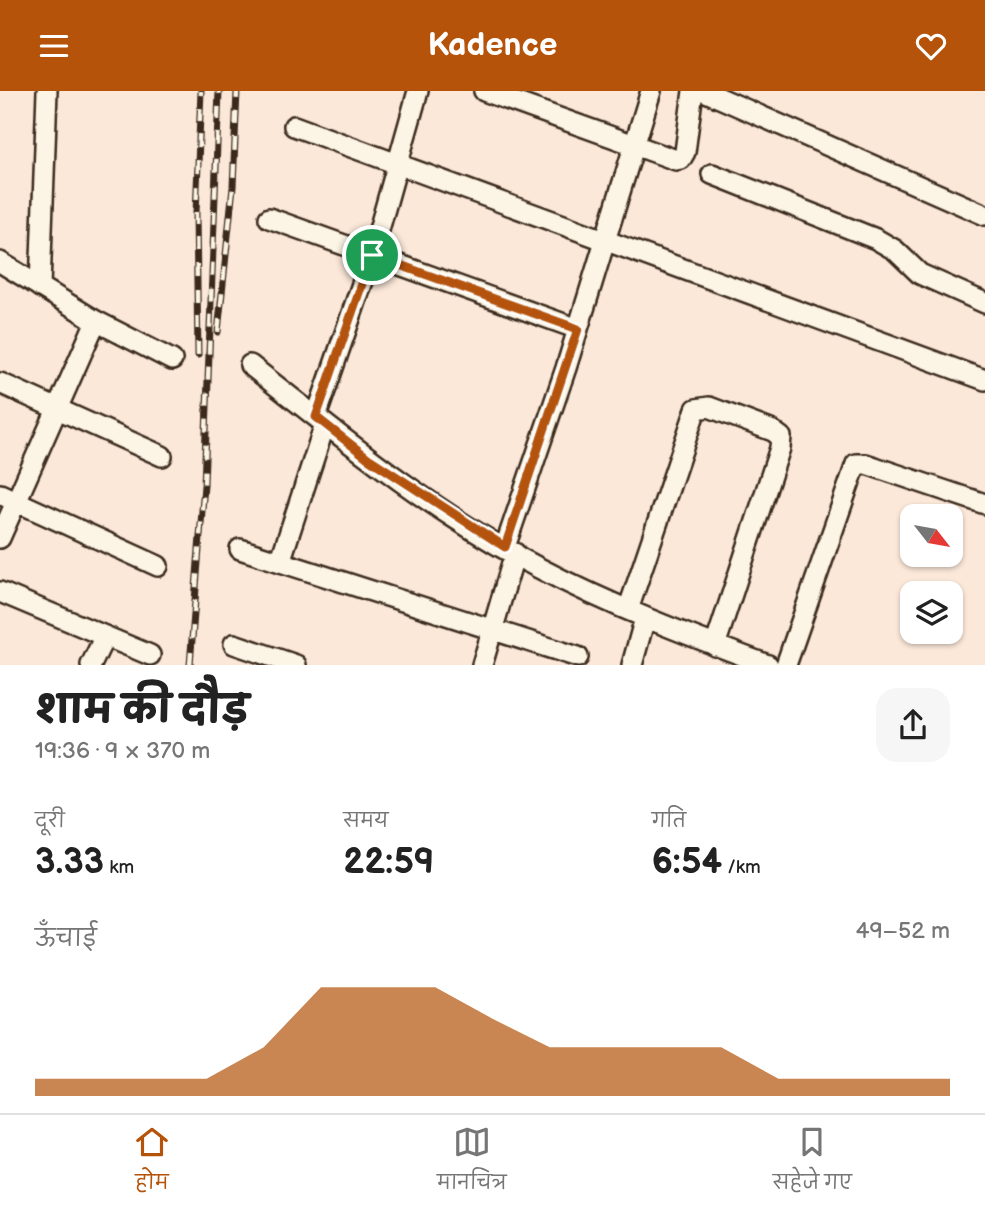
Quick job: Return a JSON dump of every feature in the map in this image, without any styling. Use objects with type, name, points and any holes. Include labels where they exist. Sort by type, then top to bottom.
[{"type":"street","points":[[40,287],[47,91]]},
{"type":"street","points":[[280,562],[418,91]]},
{"type":"street","points":[[484,91],[672,160],[681,159],[693,91]]},
{"type":"street","points":[[482,665],[510,550],[651,91]]},
{"type":"street","points":[[704,91],[985,215]]},
{"type":"street","points":[[294,126],[606,238],[985,380]]},
{"type":"street","points":[[712,174],[876,239],[895,250],[920,274],[985,303]]},
{"type":"street","points":[[269,218],[578,329]]},
{"type":"street","points":[[0,263],[96,321],[172,360]]},
{"type":"street","points":[[0,538],[8,497],[57,409],[96,321]]},
{"type":"street","points":[[250,365],[368,458],[510,550],[637,614],[715,646],[732,659],[768,665]]},
{"type":"street","points":[[0,383],[162,456]]},
{"type":"street","points":[[632,665],[637,614],[696,409],[709,407],[773,431],[781,437],[715,646]]},
{"type":"street","points":[[786,665],[856,464],[866,464],[985,504]]},
{"type":"street","points":[[8,497],[158,566]]},
{"type":"street","points":[[240,549],[578,657]]},
{"type":"street","points":[[0,592],[150,655]]},
{"type":"street","points":[[91,665],[105,636]]},
{"type":"street","points":[[234,645],[296,665]]},
{"type":"railway","points":[[198,355],[196,213],[201,91]]},
{"type":"railway","points":[[190,665],[204,485],[219,91]]},
{"type":"railway","points":[[218,332],[233,187],[237,91]]},
{"type":"route","points":[[372,255],[578,329],[505,547],[368,458],[316,417],[372,255]]}]
